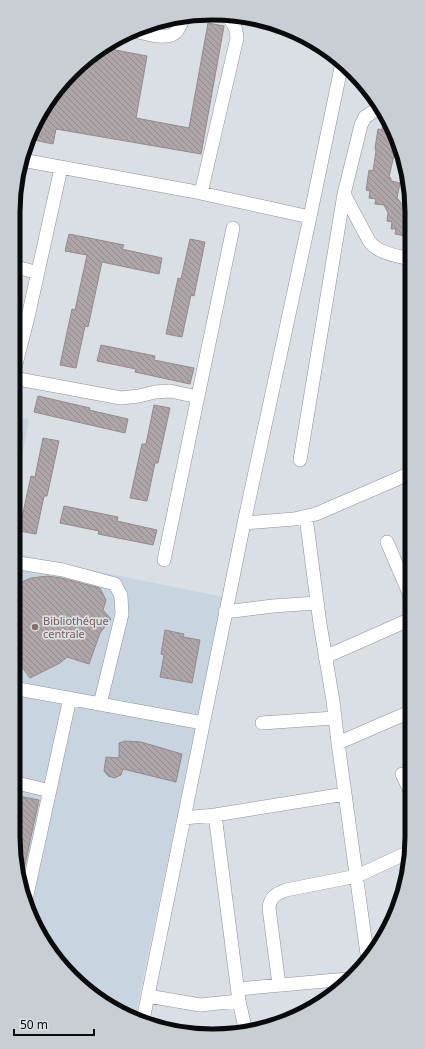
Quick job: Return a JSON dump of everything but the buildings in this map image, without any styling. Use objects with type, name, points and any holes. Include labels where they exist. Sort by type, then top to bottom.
[{"type":"street","points":[[200,193],[237,38],[236,29],[233,21]]},
{"type":"street","points":[[144,33],[170,36],[177,32],[180,23]]},
{"type":"street","points":[[144,1016],[204,723],[225,612],[341,69]]},
{"type":"street","points":[[300,460],[344,194],[361,125],[365,117],[376,110]]},
{"type":"street","points":[[27,161],[200,193],[310,217]]},
{"type":"street","points":[[20,349],[60,168]]},
{"type":"street","points":[[344,194],[369,241],[374,247],[380,251],[405,258]]},
{"type":"street","points":[[164,560],[233,228]]},
{"type":"street","points":[[20,268],[38,273]]},
{"type":"street","points":[[20,378],[121,398],[170,391],[198,398]]},
{"type":"street","points":[[244,523],[306,517],[329,509],[405,476]]},
{"type":"street","points":[[306,517],[317,603],[333,701],[334,718],[367,951]]},
{"type":"street","points":[[386,542],[405,585]]},
{"type":"street","points":[[20,563],[63,570],[115,584],[120,596],[122,614],[100,704]]},
{"type":"street","points":[[225,612],[273,606],[317,603]]},
{"type":"street","points":[[326,656],[405,622]]},
{"type":"street","points":[[20,689],[204,723]]},
{"type":"street","points":[[28,890],[70,698]]},
{"type":"street","points":[[338,743],[405,714]]},
{"type":"street","points":[[262,723],[334,718]]},
{"type":"street","points":[[402,774],[405,780]]},
{"type":"street","points":[[20,784],[50,791]]},
{"type":"street","points":[[184,818],[215,815],[345,794]]},
{"type":"street","points":[[215,815],[239,995],[245,1026]]},
{"type":"street","points":[[279,985],[269,908],[273,896],[286,890],[357,876],[404,855]]},
{"type":"street","points":[[148,996],[200,1006],[279,985],[341,980]]},
{"type":"shaded area","points":[[20,417],[29,419],[20,468]]},
{"type":"shaded area","points":[[20,554],[37,559],[223,597],[136,1013],[106,997],[76,973],[52,943],[40,922],[30,898],[20,849]]},
{"type":"place","name":"Bibliothéque centrale","points":[[35,627]]}]
